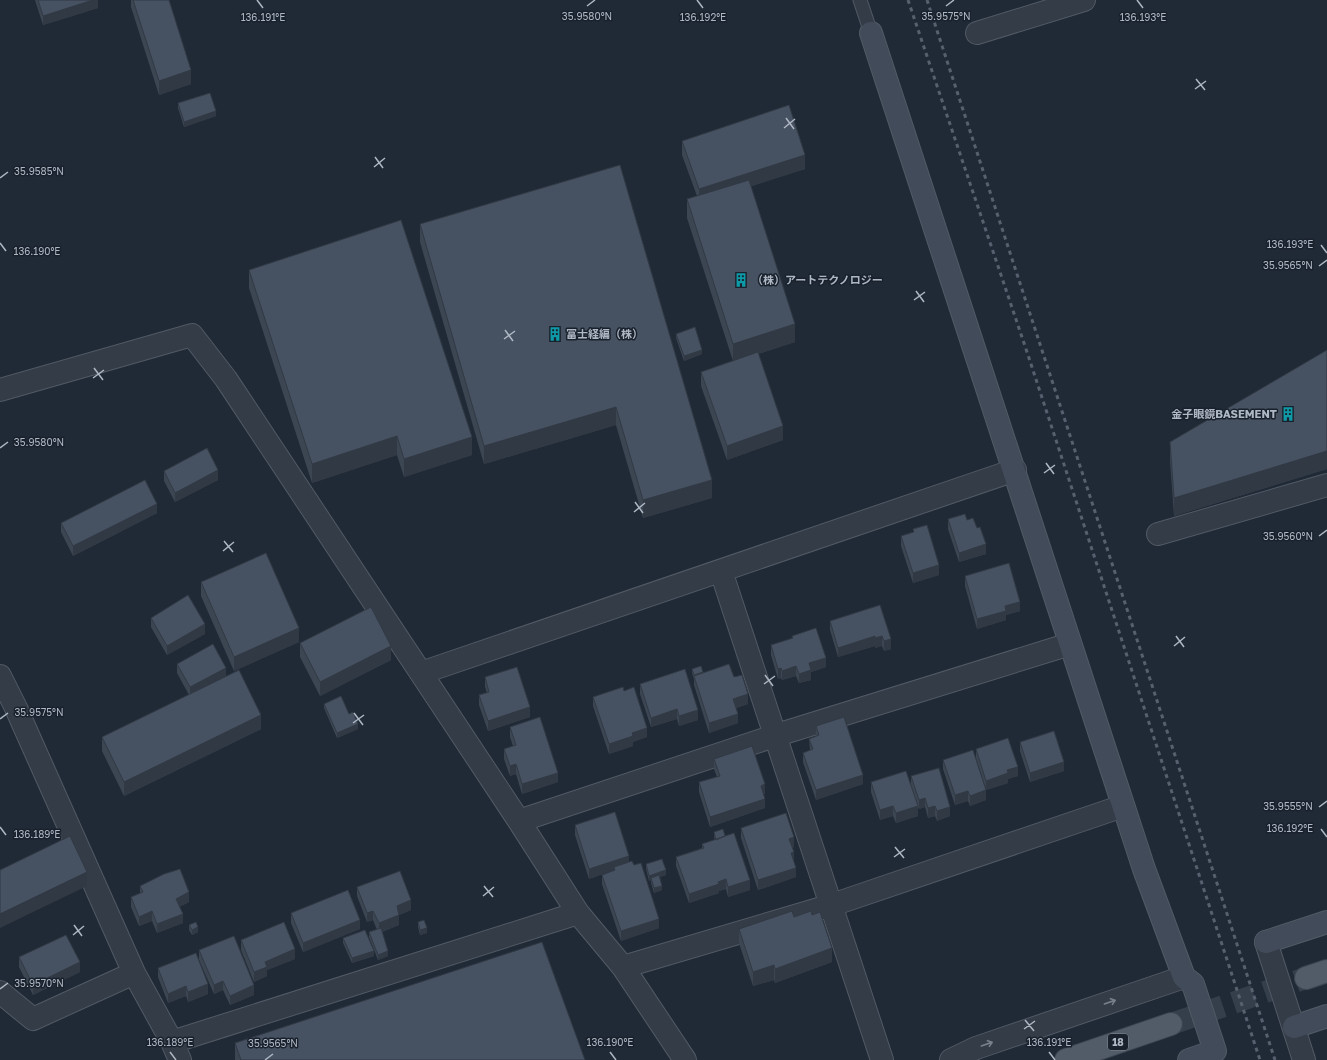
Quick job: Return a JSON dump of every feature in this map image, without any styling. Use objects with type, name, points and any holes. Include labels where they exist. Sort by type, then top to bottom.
[{"type":"main road","points":[[1306,978],[1327,971]]},
{"type":"main road","name":"18","points":[[1066,1060],[1171,1024]]},
{"type":"street","points":[[977,33],[1084,0]]},
{"type":"street","points":[[871,34],[1015,470],[1144,869],[1184,977],[1193,984],[1217,1056],[1189,1060]]},
{"type":"street","points":[[0,390],[192,335],[230,386],[519,820],[578,913],[623,967],[685,1060]]},
{"type":"street","points":[[421,673],[1015,470]]},
{"type":"street","points":[[1158,534],[1327,485]]},
{"type":"street","points":[[722,571],[882,1060]]},
{"type":"street","points":[[519,820],[777,736],[1070,644]]},
{"type":"street","points":[[0,676],[16,708],[134,974],[176,1051],[578,913]]},
{"type":"street","points":[[623,967],[832,905],[1123,806]]},
{"type":"street","points":[[1304,1060],[1266,942],[1327,922]]},
{"type":"street","points":[[0,992],[33,1019],[134,974]]},
{"type":"street","points":[[952,1060],[976,1048],[1184,977]]},
{"type":"street","points":[[1294,1027],[1327,1016]]},
{"type":"lane","points":[[860,0],[871,34]]},
{"type":"building","points":[[38,0],[93,0],[43,16]]},
{"type":"building","points":[[133,0],[169,0],[191,70],[159,81]]},
{"type":"building","points":[[210,93],[216,111],[184,122],[178,103]]},
{"type":"building","points":[[789,105],[805,155],[699,189],[682,141]]},
{"type":"building","name":"冨士経編（株）","points":[[620,165],[712,480],[643,500],[616,407],[484,446],[420,224]]},
{"type":"building","name":"（株）アートテクノロジー","points":[[749,180],[795,324],[733,344],[687,199]]},
{"type":"building","points":[[401,220],[472,437],[404,459],[397,436],[312,464],[249,270]]},
{"type":"building","points":[[695,327],[702,350],[684,356],[676,334]]},
{"type":"building","name":"金子眼鏡BASEMENT","points":[[1327,350],[1327,451],[1174,498],[1170,442]]},
{"type":"building","points":[[758,352],[783,426],[727,446],[701,372]]},
{"type":"building","points":[[207,448],[218,470],[175,493],[164,471]]},
{"type":"building","points":[[145,480],[157,504],[73,546],[61,523]]},
{"type":"building","points":[[965,514],[967,520],[973,518],[977,528],[980,527],[986,544],[959,553],[948,519]]},
{"type":"building","points":[[927,525],[939,565],[913,573],[901,536],[914,532],[913,529]]},
{"type":"building","points":[[266,553],[299,628],[234,657],[201,582]]},
{"type":"building","points":[[1009,563],[1020,602],[1005,606],[1006,611],[977,619],[965,576]]},
{"type":"building","points":[[188,595],[205,624],[167,646],[151,618]]},
{"type":"building","points":[[880,605],[891,639],[884,641],[882,636],[875,638],[875,636],[838,648],[830,621]]},
{"type":"building","points":[[371,607],[391,646],[320,682],[300,643]]},
{"type":"building","points":[[816,628],[826,658],[809,663],[811,670],[799,674],[796,666],[782,671],[781,668],[778,669],[771,645],[793,638],[792,636]]},
{"type":"building","points":[[213,644],[226,668],[190,687],[177,664]]},
{"type":"building","points":[[729,664],[734,677],[742,675],[748,694],[733,699],[738,714],[709,723],[694,676]]},
{"type":"building","points":[[701,666],[703,672],[694,675],[692,669]]},
{"type":"building","points":[[517,667],[530,707],[488,721],[479,695],[489,692],[485,677]]},
{"type":"building","points":[[685,669],[698,710],[679,716],[677,709],[651,718],[640,684]]},
{"type":"building","points":[[239,670],[261,715],[124,782],[102,737]]},
{"type":"building","points":[[623,687],[624,691],[634,687],[647,728],[632,733],[633,736],[609,744],[593,697]]},
{"type":"building","points":[[341,696],[349,714],[353,712],[358,724],[337,733],[324,704]]},
{"type":"building","points":[[540,717],[558,773],[522,784],[516,764],[510,766],[504,749],[516,745],[510,727]]},
{"type":"building","points":[[844,717],[863,775],[816,790],[803,753],[813,749],[809,739],[819,735],[816,726]]},
{"type":"building","points":[[1054,731],[1064,762],[1030,773],[1020,742]]},
{"type":"building","points":[[1008,738],[1018,767],[1007,770],[1008,773],[986,781],[976,749]]},
{"type":"building","points":[[752,746],[765,784],[761,786],[765,799],[710,817],[699,782],[720,776],[714,759]]},
{"type":"building","points":[[973,750],[986,790],[970,796],[968,791],[955,795],[943,760]]},
{"type":"building","points":[[939,768],[950,807],[937,811],[935,806],[928,808],[925,798],[919,800],[911,776]]},
{"type":"building","points":[[906,771],[918,806],[896,813],[893,806],[880,810],[871,782]]},
{"type":"building","points":[[615,812],[629,856],[589,869],[575,825]]},
{"type":"building","points":[[786,813],[794,837],[789,839],[794,852],[791,853],[796,868],[758,880],[741,828]]},
{"type":"building","points":[[723,829],[725,836],[716,840],[714,832]]},
{"type":"building","points":[[734,833],[750,880],[728,887],[726,879],[718,882],[719,884],[689,894],[676,857],[704,848],[702,844]]},
{"type":"building","points":[[70,836],[87,872],[0,914],[0,870]]},
{"type":"building","points":[[662,859],[666,870],[649,876],[646,864]]},
{"type":"building","points":[[632,861],[634,865],[641,863],[659,919],[621,931],[602,875],[615,870],[614,867]]},
{"type":"building","points":[[180,869],[189,892],[176,899],[183,914],[157,924],[152,911],[139,917],[131,897],[143,892],[140,886],[164,874]]},
{"type":"building","points":[[400,871],[411,900],[397,906],[399,915],[379,923],[373,911],[367,913],[357,887]]},
{"type":"building","points":[[659,875],[662,886],[654,888],[651,878]]},
{"type":"building","points":[[348,890],[360,920],[303,943],[291,913]]},
{"type":"building","points":[[792,911],[794,917],[811,911],[812,915],[820,912],[832,948],[775,969],[774,965],[753,972],[739,929]]},
{"type":"building","points":[[424,920],[427,928],[420,930],[418,922]]},
{"type":"building","points":[[196,922],[198,927],[192,930],[189,925]]},
{"type":"building","points":[[284,922],[295,949],[265,962],[267,967],[254,972],[241,940]]},
{"type":"building","points":[[381,928],[388,951],[378,955],[369,932]]},
{"type":"building","points":[[365,930],[374,951],[352,958],[343,938]]},
{"type":"building","points":[[66,935],[80,962],[33,985],[19,957]]},
{"type":"building","points":[[234,936],[254,985],[230,996],[223,981],[214,985],[199,950]]},
{"type":"building","points":[[542,942],[585,1060],[241,1060],[235,1043]]},
{"type":"building","points":[[196,953],[208,984],[188,992],[186,986],[168,994],[158,968]]},
{"type":"tunnel","points":[[1171,1024],[1306,978]]},
{"type":"railway","points":[[908,0],[1026,349],[1260,1060]]},
{"type":"railway","points":[[927,0],[1275,1060]]},
{"type":"place","name":"（株）アートテクノロジー","points":[[741,280]]},
{"type":"place","name":"冨士経編（株）","points":[[555,334]]},
{"type":"place","name":"金子眼鏡BASEMENT","points":[[1288,414]]}]
